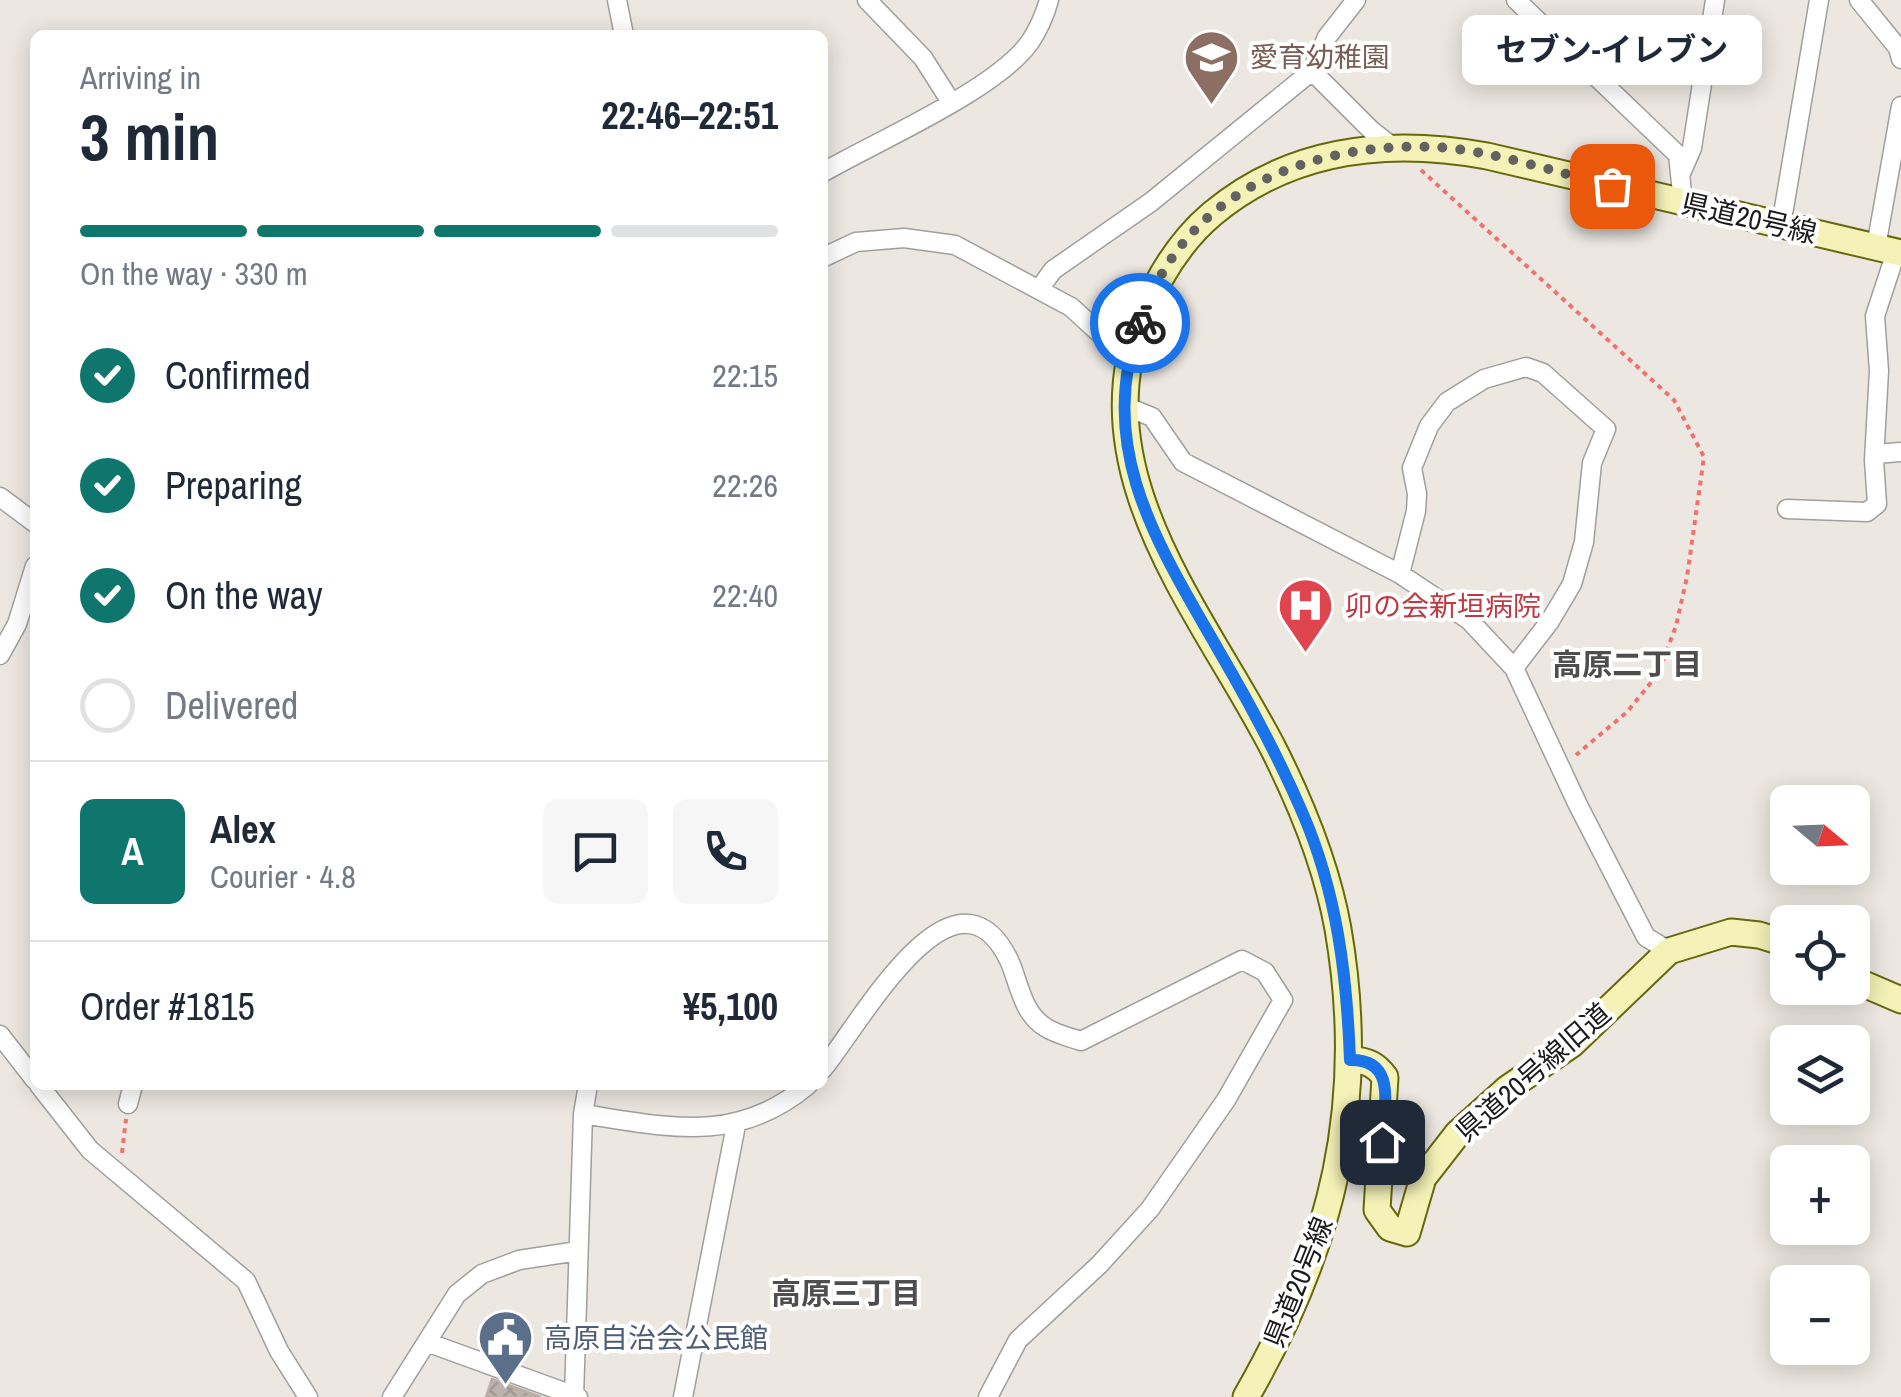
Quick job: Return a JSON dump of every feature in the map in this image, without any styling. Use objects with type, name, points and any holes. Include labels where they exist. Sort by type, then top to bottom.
[{"type":"main road","name":"県道20号線","points":[[1246,1397],[1294,1304],[1320,1235],[1340,1154],[1350,1060],[1338,926],[1317,849],[1276,753],[1153,534],[1129,456],[1125,406],[1129,360],[1138,328],[1165,268],[1183,243],[1230,199],[1254,184],[1302,164],[1359,149],[1436,146],[1891,251]]},
{"type":"main road","name":"県道20号線旧道","points":[[1350,1060],[1367,1061],[1385,1077],[1377,1210],[1390,1228],[1407,1233],[1423,1178],[1458,1133],[1507,1088],[1572,1044],[1669,951],[1731,932],[1770,938]]},
{"type":"main road","points":[[1870,987],[1901,1000]]},
{"type":"street","points":[[616,0],[623,30]]},
{"type":"street","points":[[867,0],[923,58],[951,102]]},
{"type":"street","points":[[828,170],[1008,66],[1030,42],[1049,0]]},
{"type":"street","points":[[1040,288],[1053,270],[1150,202],[1312,71],[1327,37],[1356,0]]},
{"type":"street","points":[[1516,0],[1678,154],[1683,202]]},
{"type":"street","points":[[1682,173],[1692,148],[1715,0]]},
{"type":"street","points":[[1781,226],[1819,0]]},
{"type":"street","points":[[1859,0],[1898,48],[1901,58]]},
{"type":"street","points":[[1312,71],[1370,130],[1394,148]]},
{"type":"street","points":[[1787,509],[1867,512],[1877,504],[1879,371],[1875,316],[1891,251],[1901,106]]},
{"type":"street","points":[[828,255],[856,242],[904,238],[955,245],[1071,306],[1129,360]]},
{"type":"street","points":[[1400,574],[1416,511],[1412,468],[1429,426],[1447,402],[1484,380],[1526,368],[1543,372],[1606,428],[1592,463],[1584,542],[1572,584],[1514,668]]},
{"type":"street","points":[[1125,406],[1152,418],[1183,462],[1400,574],[1469,620],[1514,668],[1646,937],[1669,951]]},
{"type":"street","points":[[1875,454],[1901,452]]},
{"type":"street","points":[[0,497],[30,519]]},
{"type":"street","points":[[0,655],[18,624],[30,583]]},
{"type":"street","points":[[828,1062],[884,985],[930,934],[960,922],[983,928],[1008,958],[1022,999],[1042,1026],[1081,1042],[1242,960],[1265,972],[1283,1000],[1226,1100],[1150,1209],[1100,1265],[1018,1340],[988,1397]]},
{"type":"street","points":[[0,1035],[30,1073]]},
{"type":"street","points":[[43,1090],[90,1150],[246,1281],[279,1351],[308,1397]]},
{"type":"street","points":[[128,1104],[132,1090]]},
{"type":"street","points":[[429,1343],[576,1397],[578,1251],[587,1090]]},
{"type":"street","points":[[583,1114],[708,1128],[736,1125],[802,1090]]},
{"type":"street","points":[[682,1397],[736,1125]]},
{"type":"street","points":[[392,1397],[457,1294],[482,1274],[519,1260],[578,1251]]},
{"type":"path","points":[[120,1176],[128,1104]]},
{"type":"building","name":"高原自治会公民館","points":[[492,1379],[541,1397],[486,1397]]},
{"type":"way so far","points":[[1140,323],[1165,268],[1206,220],[1254,184],[1302,164],[1359,149],[1436,146],[1612,186]]},
{"type":"place","name":"愛育幼稚園","points":[[1211,106]]},
{"type":"place","name":"セブン-イレブン","points":[[1612,186]]},
{"type":"place","name":"卯の会新垣病院","points":[[1306,655]]},
{"type":"place","name":"高原自治会公民館","points":[[505,1387]]},
{"type":"district","name":"高原二丁目","points":[[1627,664]]},
{"type":"district","name":"高原三丁目","points":[[846,1293]]},
{"type":"route","points":[[1140,323],[1129,360],[1125,406],[1129,456],[1140,494],[1153,534],[1276,753],[1317,849],[1338,926],[1350,1060],[1367,1061],[1385,1077],[1382,1142]]}]
